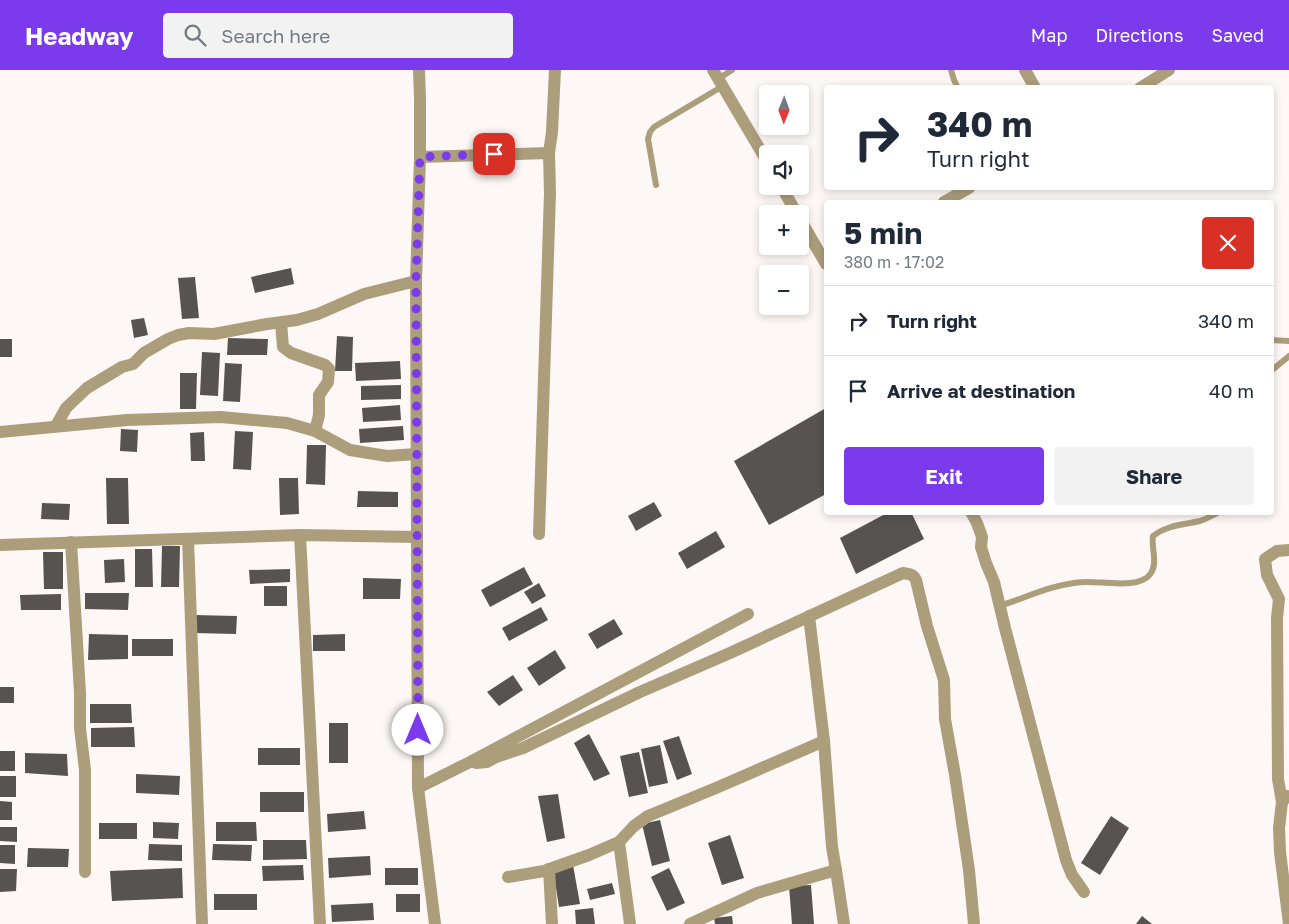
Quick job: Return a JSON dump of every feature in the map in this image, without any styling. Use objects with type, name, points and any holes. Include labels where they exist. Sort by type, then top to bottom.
[{"type":"street","points":[[419,70],[420,157],[416,281],[418,788],[435,924]]},
{"type":"street","points":[[539,534],[550,193],[549,153],[555,70]]},
{"type":"street","points":[[1025,70],[1033,85]]},
{"type":"street","points":[[1145,85],[1169,70]]},
{"type":"street","points":[[718,78],[759,148]]},
{"type":"street","points":[[420,157],[549,153]]},
{"type":"street","points":[[948,200],[965,190]]},
{"type":"street","points":[[809,235],[824,261]]},
{"type":"street","points":[[56,426],[66,408],[87,388],[122,367],[133,364],[144,353],[168,339],[189,333],[214,334],[297,320],[318,314],[364,294],[416,281]]},
{"type":"street","points":[[281,323],[284,347],[291,354],[308,358],[329,369],[328,382],[319,395],[319,415],[315,431]]},
{"type":"street","points":[[0,432],[127,420],[221,417],[287,424],[315,431],[350,450],[387,456],[417,454]]},
{"type":"street","points":[[973,515],[982,537],[981,547],[994,582],[1066,860],[1072,875],[1084,892]]},
{"type":"street","points":[[0,545],[300,535],[416,536]]},
{"type":"street","points":[[300,535],[320,924]]},
{"type":"street","points":[[188,538],[202,924]]},
{"type":"street","points":[[71,542],[80,692],[80,728],[85,770],[85,872]]},
{"type":"street","points":[[1289,550],[1277,551],[1265,559],[1267,575],[1279,598],[1277,618],[1278,779],[1286,799],[1279,828],[1289,924]]},
{"type":"street","points":[[472,761],[476,763],[487,762],[523,748],[640,692],[730,653],[903,573],[910,574],[914,576],[944,680],[945,719],[969,870],[974,924]]},
{"type":"street","points":[[418,788],[748,614]]},
{"type":"street","points":[[809,616],[824,741],[830,808],[830,834],[844,924]]},
{"type":"street","points":[[508,877],[549,869],[589,855],[619,842],[634,826],[648,816],[824,741]]},
{"type":"street","points":[[619,842],[630,924]]},
{"type":"street","points":[[549,869],[552,924]]},
{"type":"street","points":[[690,924],[756,893],[836,870]]},
{"type":"lane","points":[[656,185],[648,139],[650,132],[718,78],[732,70]]},
{"type":"lane","points":[[951,70],[956,85]]},
{"type":"lane","points":[[1274,340],[1289,341]]},
{"type":"lane","points":[[1274,368],[1289,356]]},
{"type":"lane","points":[[1000,606],[1048,589],[1069,584],[1085,582],[1122,584],[1144,580],[1154,568],[1153,536],[1169,527],[1200,521],[1213,515]]},
{"type":"building","points":[[291,268],[294,284],[255,293],[251,277]]},
{"type":"building","points":[[195,277],[199,318],[182,319],[178,278]]},
{"type":"building","points":[[144,318],[148,335],[134,338],[131,320]]},
{"type":"building","points":[[337,336],[353,337],[352,371],[335,371]]},
{"type":"building","points":[[228,338],[268,339],[267,355],[227,355]]},
{"type":"building","points":[[0,339],[12,339],[12,357],[0,357]]},
{"type":"building","points":[[202,352],[220,353],[218,396],[200,395]]},
{"type":"building","points":[[400,361],[401,379],[356,381],[355,363]]},
{"type":"building","points":[[225,363],[242,364],[240,402],[223,401]]},
{"type":"building","points":[[180,373],[197,373],[196,409],[180,409]]},
{"type":"building","points":[[401,385],[401,399],[361,400],[361,386]]},
{"type":"building","points":[[400,405],[401,420],[363,422],[362,408]]},
{"type":"building","points":[[824,409],[824,495],[769,525],[734,461]]},
{"type":"building","points":[[403,426],[404,440],[360,443],[359,429]]},
{"type":"building","points":[[121,429],[138,430],[137,452],[120,451]]},
{"type":"building","points":[[235,431],[253,432],[251,470],[233,469]]},
{"type":"building","points":[[204,432],[205,461],[191,461],[190,433]]},
{"type":"building","points":[[307,445],[326,445],[325,485],[306,484]]},
{"type":"building","points":[[106,478],[128,478],[129,524],[107,524]]},
{"type":"building","points":[[279,478],[298,478],[299,514],[280,515]]},
{"type":"building","points":[[358,491],[398,492],[398,507],[357,507]]},
{"type":"building","points":[[654,502],[662,516],[636,531],[628,516]]},
{"type":"building","points":[[42,503],[70,504],[69,520],[41,519]]},
{"type":"building","points":[[883,515],[912,515],[924,539],[856,574],[840,538]]},
{"type":"building","points":[[716,531],[725,547],[687,569],[678,553]]},
{"type":"building","points":[[162,546],[180,546],[179,587],[161,587]]},
{"type":"building","points":[[135,549],[152,549],[153,587],[135,587]]},
{"type":"building","points":[[43,552],[63,552],[63,589],[44,589]]},
{"type":"building","points":[[124,559],[125,582],[105,583],[104,560]]},
{"type":"building","points":[[524,567],[533,584],[490,607],[481,590]]},
{"type":"building","points":[[290,569],[290,582],[250,584],[249,570]]},
{"type":"building","points":[[363,578],[401,579],[400,599],[363,599]]},
{"type":"building","points":[[539,583],[546,596],[532,604],[524,592]]},
{"type":"building","points":[[264,586],[287,586],[287,606],[264,606]]},
{"type":"building","points":[[85,593],[129,593],[128,610],[85,609]]},
{"type":"building","points":[[61,594],[61,610],[21,610],[20,595]]},
{"type":"building","points":[[541,607],[548,620],[509,641],[502,628]]},
{"type":"building","points":[[194,615],[237,616],[236,634],[194,633]]},
{"type":"building","points":[[614,619],[623,634],[597,649],[588,634]]},
{"type":"building","points":[[89,634],[128,635],[128,659],[88,660]]},
{"type":"building","points":[[345,634],[345,651],[313,651],[313,635]]},
{"type":"building","points":[[132,639],[173,639],[173,656],[132,656]]},
{"type":"building","points":[[555,650],[566,668],[539,686],[527,668]]},
{"type":"building","points":[[513,675],[523,690],[499,706],[487,692]]},
{"type":"building","points":[[0,687],[14,687],[14,703],[0,703]]},
{"type":"building","points":[[90,704],[131,704],[132,723],[90,723]]},
{"type":"building","points":[[329,723],[348,723],[348,763],[329,763]]},
{"type":"building","points":[[134,727],[135,747],[91,747],[91,728]]},
{"type":"building","points":[[589,734],[610,774],[594,781],[574,743]]},
{"type":"building","points":[[679,736],[692,774],[677,780],[663,741]]},
{"type":"building","points":[[660,745],[668,783],[649,787],[641,749]]},
{"type":"building","points":[[258,748],[300,748],[300,765],[258,765]]},
{"type":"building","points":[[0,751],[15,751],[15,771],[0,771]]},
{"type":"building","points":[[639,752],[648,793],[629,797],[620,756]]},
{"type":"building","points":[[25,753],[67,754],[68,776],[25,773]]},
{"type":"building","points":[[136,774],[180,776],[179,795],[136,793]]},
{"type":"building","points":[[0,776],[16,776],[16,797],[0,797]]},
{"type":"building","points":[[260,792],[304,792],[304,812],[260,812]]},
{"type":"building","points":[[558,794],[565,838],[547,842],[538,796]]},
{"type":"building","points":[[0,801],[12,802],[12,820],[0,820]]},
{"type":"building","points":[[364,811],[366,829],[328,832],[327,814]]},
{"type":"building","points":[[1111,816],[1129,828],[1100,875],[1081,863]]},
{"type":"building","points":[[660,820],[670,861],[652,866],[642,824]]},
{"type":"building","points":[[153,822],[179,823],[178,839],[153,838]]},
{"type":"building","points":[[216,822],[256,822],[257,841],[216,841]]},
{"type":"building","points":[[99,823],[137,823],[137,839],[99,839]]},
{"type":"building","points":[[0,827],[17,827],[17,842],[0,841]]},
{"type":"building","points":[[730,835],[744,878],[722,885],[708,843]]},
{"type":"building","points":[[263,840],[306,840],[307,859],[263,860]]},
{"type":"building","points":[[149,844],[182,845],[182,861],[148,860]]},
{"type":"building","points":[[213,844],[252,845],[251,861],[212,860]]},
{"type":"building","points":[[0,845],[15,845],[15,864],[0,863]]},
{"type":"building","points":[[28,848],[69,849],[68,867],[27,867]]},
{"type":"building","points":[[370,856],[371,875],[329,878],[328,858]]},
{"type":"building","points":[[303,865],[304,880],[263,881],[262,866]]},
{"type":"building","points":[[573,865],[580,904],[559,907],[553,869]]},
{"type":"building","points":[[182,868],[183,898],[112,901],[110,871]]},
{"type":"building","points":[[385,868],[418,868],[418,885],[385,885]]},
{"type":"building","points":[[669,868],[685,903],[667,911],[651,877]]},
{"type":"building","points":[[0,869],[17,869],[16,891],[0,892]]},
{"type":"building","points":[[612,883],[615,894],[590,900],[587,889]]},
{"type":"building","points":[[811,885],[814,924],[792,924],[789,886]]},
{"type":"building","points":[[214,894],[257,894],[257,910],[214,910]]},
{"type":"building","points":[[396,894],[420,894],[420,912],[396,912]]},
{"type":"building","points":[[373,903],[374,920],[332,922],[331,905]]},
{"type":"building","points":[[593,908],[595,924],[576,924],[575,910]]},
{"type":"building","points":[[732,916],[733,924],[715,924],[714,918]]},
{"type":"building","points":[[1142,916],[1152,924],[1136,924]]},
{"type":"route","points":[[418,730],[416,281],[420,157],[494,154]]}]
